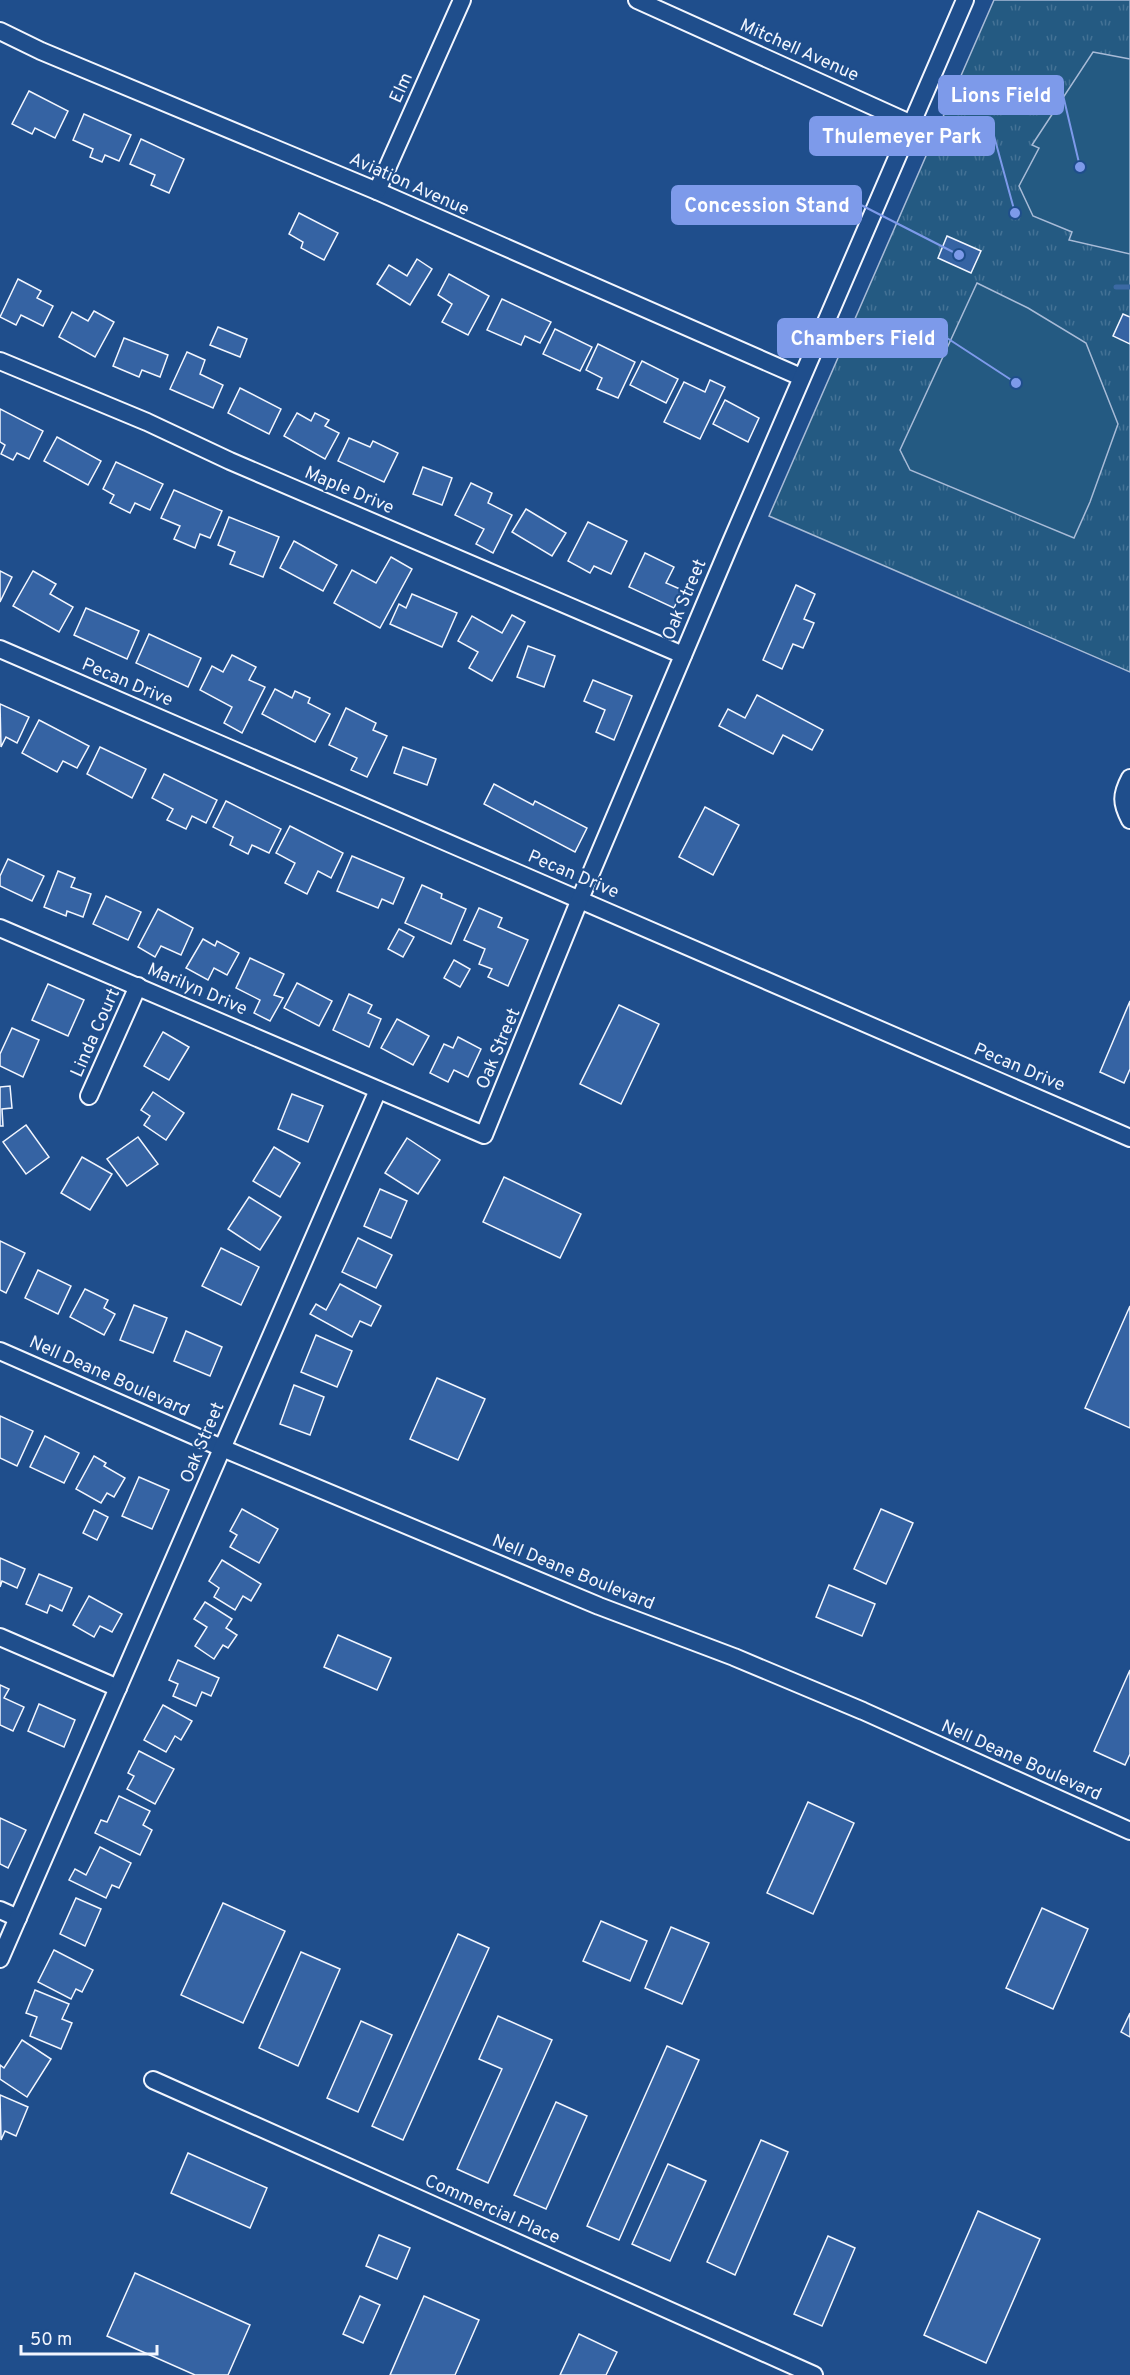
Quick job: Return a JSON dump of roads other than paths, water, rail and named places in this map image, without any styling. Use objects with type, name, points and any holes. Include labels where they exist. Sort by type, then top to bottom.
[{"type":"street","name":"Elm","points":[[377,191],[462,0]]},
{"type":"street","name":"Mitchell Avenue","points":[[637,0],[912,124]]},
{"type":"street","name":"Oak Street","points":[[0,1959],[378,1090],[484,1135],[683,655],[965,0]]},
{"type":"street","name":"Aviation Avenue","points":[[0,31],[41,51],[377,191],[801,377]]},
{"type":"street","name":"Maple Drive","points":[[0,361],[147,422],[230,461],[683,655]]},
{"type":"street","name":"Pecan Drive","points":[[0,649],[1130,1138]]},
{"type":"street","points":[[1130,778],[1124,790],[1123,806],[1130,820]]},
{"type":"street","name":"Marilyn Drive","points":[[0,928],[378,1090]]},
{"type":"street","name":"Linda Court","points":[[88,1096],[138,986]]},
{"type":"street","name":"Nell Deane Boulevard","points":[[0,1351],[222,1449],[599,1606],[734,1657],[863,1711],[1130,1831]]},
{"type":"street","points":[[0,1637],[118,1688]]},
{"type":"street","points":[[0,1910],[18,1918]]},
{"type":"street","name":"Commercial Place","points":[[153,2080],[814,2375]]},
{"type":"waterway","points":[[1116,287],[1130,287]]},
{"type":"place","name":"Lions Field","points":[[1080,167]]},
{"type":"place","name":"Thulemeyer Park","points":[[1015,213]]},
{"type":"place","name":"Concession Stand","points":[[959,255]]},
{"type":"place","name":"Chambers Field","points":[[1016,383]]}]
